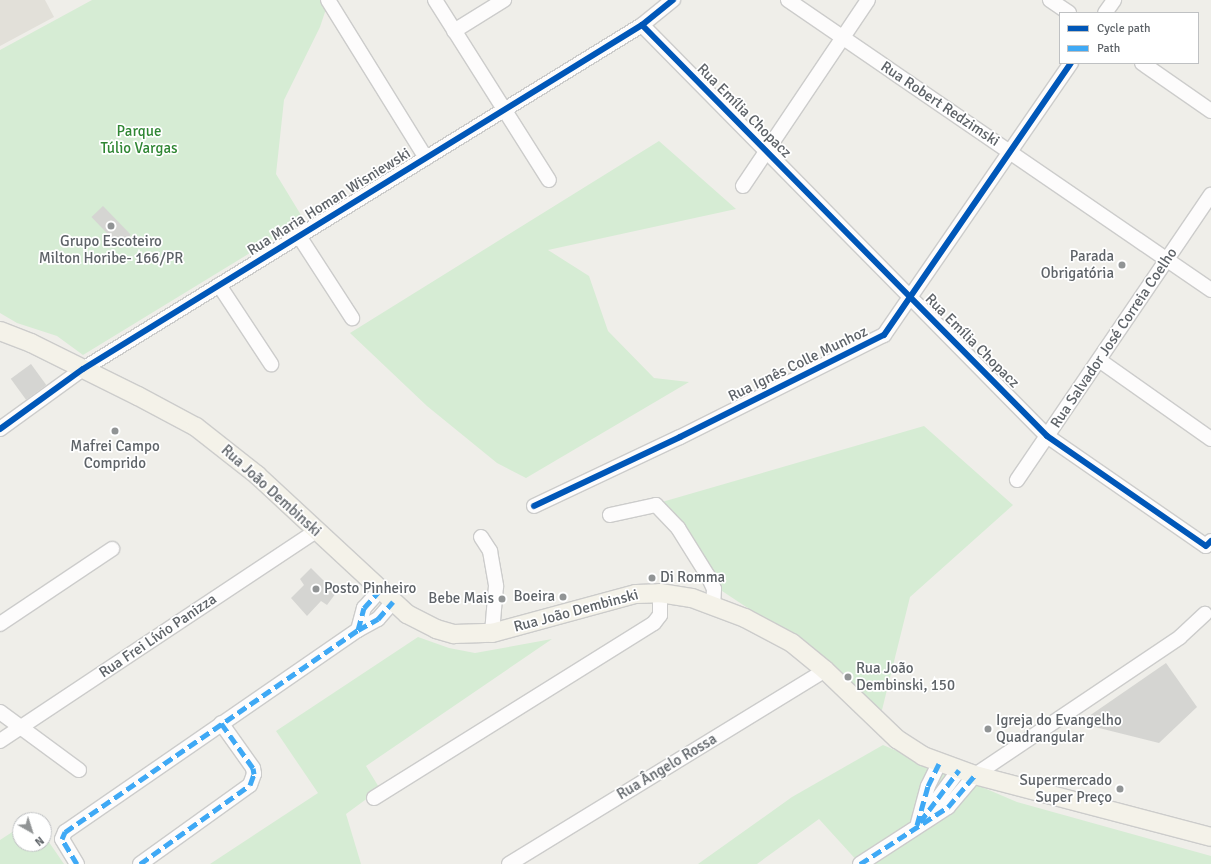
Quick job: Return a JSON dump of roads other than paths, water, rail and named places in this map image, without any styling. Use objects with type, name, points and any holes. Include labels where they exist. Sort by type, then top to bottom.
[{"type":"main road","name":"Rua João Dembinski","points":[[0,331],[83,369],[169,412],[206,435],[257,475],[407,614],[436,629],[454,634],[492,633],[624,597],[660,593],[692,598],[770,630],[792,643],[826,670],[898,739],[923,756],[967,772],[1211,837]]},
{"type":"street","points":[[328,0],[426,158]]},
{"type":"street","points":[[435,0],[549,180]]},
{"type":"street","points":[[454,31],[504,0]]},
{"type":"street","name":"Rua Maria Homan Wisniewski","points":[[0,429],[83,369],[642,25],[673,0]]},
{"type":"street","name":"Rua Robert Redzimski","points":[[788,0],[1211,290]]},
{"type":"street","points":[[743,186],[868,0]]},
{"type":"street","points":[[1050,0],[1068,12]]},
{"type":"street","points":[[1107,12],[1114,0]]},
{"type":"street","name":"Rua Emília Chopacz","points":[[642,25],[1047,436],[1208,543]]},
{"type":"street","name":"Rua Ignês Colle Munhoz","points":[[534,506],[872,343],[889,330],[1070,64]]},
{"type":"street","points":[[1143,64],[1211,111]]},
{"type":"street","name":"Rua Salvador José Correia Coelho","points":[[1017,480],[1211,195]]},
{"type":"street","points":[[299,236],[352,318]]},
{"type":"street","points":[[219,285],[271,364]]},
{"type":"street","points":[[1099,360],[1211,438]]},
{"type":"street","points":[[610,515],[656,505],[678,528],[710,579],[714,589],[713,606]]},
{"type":"street","name":"Rua Frei Lívio Panizza","points":[[0,741],[316,531]]},
{"type":"street","points":[[481,536],[490,551],[496,586],[492,633]]},
{"type":"street","points":[[0,624],[112,549]]},
{"type":"street","points":[[358,630],[364,608],[380,590]]},
{"type":"street","points":[[374,798],[654,623],[660,615],[660,593]]},
{"type":"street","points":[[77,864],[62,839],[65,832],[221,723],[358,630],[378,619],[393,602]]},
{"type":"street","points":[[860,864],[948,807],[967,772],[1180,637],[1205,614]]},
{"type":"street","name":"Rua Ângelo Rossa","points":[[509,864],[826,670]]},
{"type":"street","points":[[0,712],[78,770]]},
{"type":"street","points":[[140,864],[250,785],[254,774],[253,768],[221,723]]},
{"type":"street","points":[[917,827],[926,792],[939,763]]},
{"type":"place","name":"Grupo Escoteiro Milton Horibe- 166/PR","points":[[111,226]]},
{"type":"place","name":"Parada Obrigatória","points":[[1122,265]]},
{"type":"place","name":"Mafrei Campo Comprido","points":[[115,431]]},
{"type":"place","name":"Di Romma","points":[[652,578]]},
{"type":"place","name":"Posto Pinheiro","points":[[316,589]]},
{"type":"place","name":"Boeira","points":[[563,597]]},
{"type":"place","name":"Bebe Mais","points":[[502,599]]},
{"type":"place","name":"Rua João Dembinski, 150","points":[[848,677]]},
{"type":"place","name":"Igreja do Evangelho Quadrangular","points":[[988,729]]},
{"type":"place","name":"Supermercado Super Preço","points":[[1120,789]]},
{"type":"park label","name":"Parque Túlio Vargas","points":[[139,140]]}]
